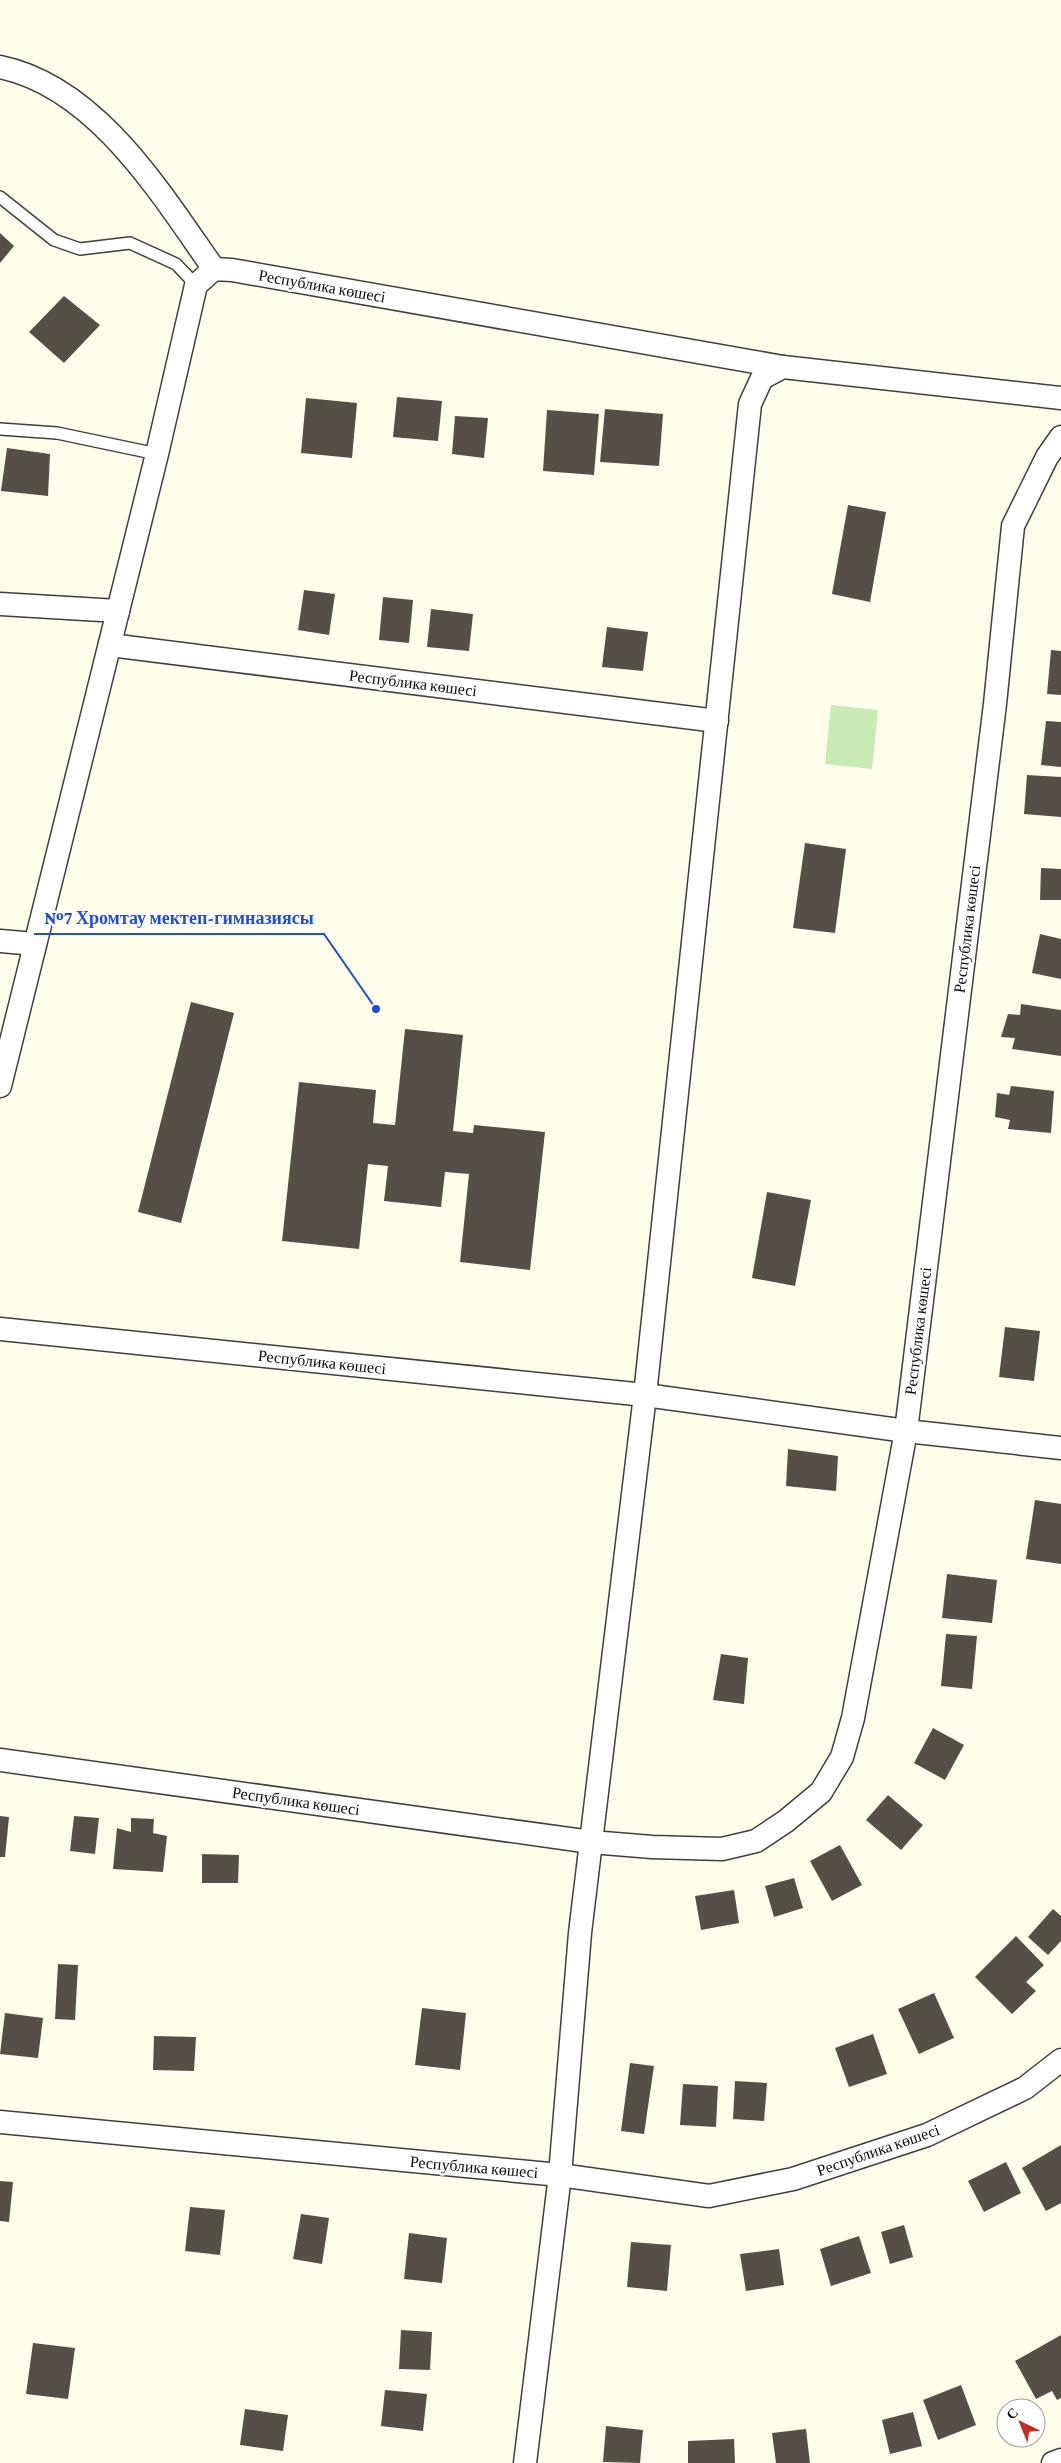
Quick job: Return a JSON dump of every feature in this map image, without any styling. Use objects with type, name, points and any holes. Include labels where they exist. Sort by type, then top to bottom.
[{"type":"street","points":[[0,67],[24,72],[60,92],[115,137],[152,181],[214,269],[196,285],[157,454],[0,1086]]},
{"type":"street","name":"Республика көшесі","points":[[214,269],[232,270],[783,367],[1061,398]]},
{"type":"street","name":"Республика көшесі","points":[[525,2463],[560,2175],[580,1933],[645,1395],[750,404],[762,378],[783,367]]},
{"type":"street","name":"Республика көшесі","points":[[0,1760],[591,1842],[652,1847],[722,1849],[756,1841],[786,1821],[821,1792],[842,1757],[853,1718],[906,1432],[995,704],[1012,526],[1047,457],[1061,437]]},
{"type":"street","points":[[0,604],[118,611]]},
{"type":"street","name":"Республика көшесі","points":[[110,644],[717,721]]},
{"type":"street","points":[[0,941],[35,944]]},
{"type":"street","name":"Республика көшесі","points":[[0,1329],[645,1395],[906,1432],[1061,1448]]},
{"type":"street","name":"Республика көшесі","points":[[0,2122],[560,2175],[709,2196],[792,2179],[927,2135],[1025,2088],[1061,2060]]},
{"type":"street","points":[[1053,2463],[1061,2460]]},
{"type":"lane","points":[[0,198],[54,240],[80,249],[130,242],[176,264],[196,285]]},
{"type":"lane","points":[[0,429],[57,434],[157,454]]},
{"type":"green space","points":[[831,705],[878,710],[872,769],[825,764]]},
{"type":"building","points":[[0,233],[14,246],[0,263]]},
{"type":"building","points":[[64,296],[100,325],[64,363],[29,332]]},
{"type":"building","points":[[397,397],[442,401],[438,441],[393,437]]},
{"type":"building","points":[[306,398],[357,403],[352,458],[301,453]]},
{"type":"building","points":[[605,409],[663,414],[659,466],[600,462]]},
{"type":"building","points":[[547,410],[599,414],[594,475],[543,471]]},
{"type":"building","points":[[455,416],[488,418],[484,458],[452,454]]},
{"type":"building","points":[[7,448],[50,454],[48,496],[1,491]]},
{"type":"building","points":[[848,505],[886,512],[870,602],[832,594]]},
{"type":"building","points":[[304,590],[335,594],[329,635],[298,630]]},
{"type":"building","points":[[383,597],[413,600],[409,643],[379,640]]},
{"type":"building","points":[[431,609],[473,614],[469,651],[427,647]]},
{"type":"building","points":[[607,627],[648,632],[643,671],[602,667]]},
{"type":"building","points":[[1051,650],[1061,651],[1061,695],[1047,694]]},
{"type":"building","points":[[1046,721],[1061,722],[1061,767],[1041,765]]},
{"type":"building","points":[[1027,775],[1061,777],[1061,817],[1024,814]]},
{"type":"building","points":[[805,843],[846,849],[835,933],[793,928]]},
{"type":"building","points":[[1041,868],[1061,869],[1061,900],[1040,900]]},
{"type":"building","points":[[1040,934],[1061,939],[1061,979],[1032,973]]},
{"type":"building","points":[[191,1002],[234,1013],[181,1223],[138,1212]]},
{"type":"building","points":[[1021,1004],[1061,1010],[1061,1056],[1012,1049],[1015,1038],[1001,1037],[1008,1014],[1020,1015]]},
{"type":"building","points":[[405,1029],[463,1035],[453,1131],[473,1133],[474,1125],[545,1132],[530,1270],[460,1262],[469,1174],[445,1172],[441,1207],[384,1201],[388,1166],[368,1164],[359,1249],[282,1241],[299,1082],[376,1090],[373,1123],[395,1125]]},
{"type":"building","points":[[1011,1086],[1054,1091],[1051,1133],[1008,1129],[1010,1120],[995,1117],[997,1093],[1009,1095]]},
{"type":"building","points":[[767,1192],[811,1200],[795,1286],[752,1278]]},
{"type":"building","points":[[1005,1327],[1040,1331],[1034,1381],[999,1377]]},
{"type":"building","points":[[788,1449],[838,1456],[836,1491],[786,1486]]},
{"type":"building","points":[[1035,1500],[1061,1504],[1061,1564],[1026,1559]]},
{"type":"building","points":[[947,1574],[997,1580],[992,1623],[942,1618]]},
{"type":"building","points":[[946,1634],[977,1636],[972,1689],[941,1686]]},
{"type":"building","points":[[721,1654],[748,1658],[744,1704],[713,1700]]},
{"type":"building","points":[[933,1728],[964,1745],[945,1780],[914,1763]]},
{"type":"building","points":[[888,1795],[923,1825],[901,1850],[866,1820]]},
{"type":"building","points":[[0,1816],[9,1817],[5,1857],[0,1857]]},
{"type":"building","points":[[74,1816],[99,1818],[95,1854],[70,1851]]},
{"type":"building","points":[[131,1818],[154,1819],[153,1833],[167,1836],[163,1872],[113,1869],[117,1828],[131,1832]]},
{"type":"building","points":[[840,1845],[862,1885],[832,1901],[810,1861]]},
{"type":"building","points":[[202,1854],[239,1855],[238,1883],[202,1883]]},
{"type":"building","points":[[794,1878],[803,1908],[774,1917],[765,1886]]},
{"type":"building","points":[[734,1890],[739,1923],[701,1930],[695,1896]]},
{"type":"building","points":[[1053,1909],[1061,1916],[1061,1941],[1048,1955],[1028,1937]]},
{"type":"building","points":[[1016,1936],[1044,1965],[1026,1982],[1036,1991],[1012,2014],[975,1977]]},
{"type":"building","points":[[58,1964],[78,1965],[75,2020],[55,2019]]},
{"type":"building","points":[[934,1993],[954,2038],[919,2054],[898,2009]]},
{"type":"building","points":[[422,2008],[466,2013],[460,2070],[415,2065]]},
{"type":"building","points":[[5,2013],[43,2018],[38,2058],[0,2054]]},
{"type":"building","points":[[873,2034],[887,2074],[849,2087],[835,2048]]},
{"type":"building","points":[[154,2036],[196,2037],[194,2071],[153,2070]]},
{"type":"building","points":[[630,2063],[654,2066],[644,2134],[621,2131]]},
{"type":"building","points":[[735,2081],[767,2083],[764,2121],[733,2119]]},
{"type":"building","points":[[683,2084],[718,2086],[716,2127],[680,2125]]},
{"type":"building","points":[[1061,2145],[1061,2203],[1046,2211],[1022,2168]]},
{"type":"building","points":[[1006,2162],[1021,2193],[984,2212],[968,2181]]},
{"type":"building","points":[[0,2181],[13,2182],[9,2222],[0,2221]]},
{"type":"building","points":[[190,2207],[225,2210],[220,2255],[185,2251]]},
{"type":"building","points":[[301,2214],[329,2218],[322,2264],[293,2259]]},
{"type":"building","points":[[904,2225],[913,2257],[890,2264],[881,2232]]},
{"type":"building","points":[[409,2233],[447,2238],[442,2283],[404,2279]]},
{"type":"building","points":[[859,2236],[871,2273],[831,2286],[820,2249]]},
{"type":"building","points":[[631,2242],[671,2245],[667,2291],[627,2287]]},
{"type":"building","points":[[779,2249],[784,2285],[746,2291],[740,2254]]},
{"type":"building","points":[[401,2330],[432,2332],[430,2370],[399,2369]]},
{"type":"building","points":[[1061,2335],[1061,2398],[1057,2400],[1052,2391],[1035,2398],[1015,2361]]},
{"type":"building","points":[[33,2343],[75,2348],[68,2399],[26,2394]]},
{"type":"building","points":[[961,2385],[976,2425],[938,2440],[923,2400]]},
{"type":"building","points":[[385,2390],[427,2394],[423,2431],[381,2426]]},
{"type":"building","points":[[245,2409],[288,2415],[283,2451],[240,2445]]},
{"type":"building","points":[[913,2412],[922,2446],[890,2454],[882,2420]]},
{"type":"building","points":[[606,2426],[643,2430],[640,2463],[603,2462]]},
{"type":"building","points":[[806,2429],[810,2463],[776,2463],[772,2433]]},
{"type":"building","points":[[734,2439],[735,2463],[688,2463],[688,2441]]},
{"type":"place","name":"№7 Хромтау мектеп-гимназиясы","points":[[376,1009]]}]
